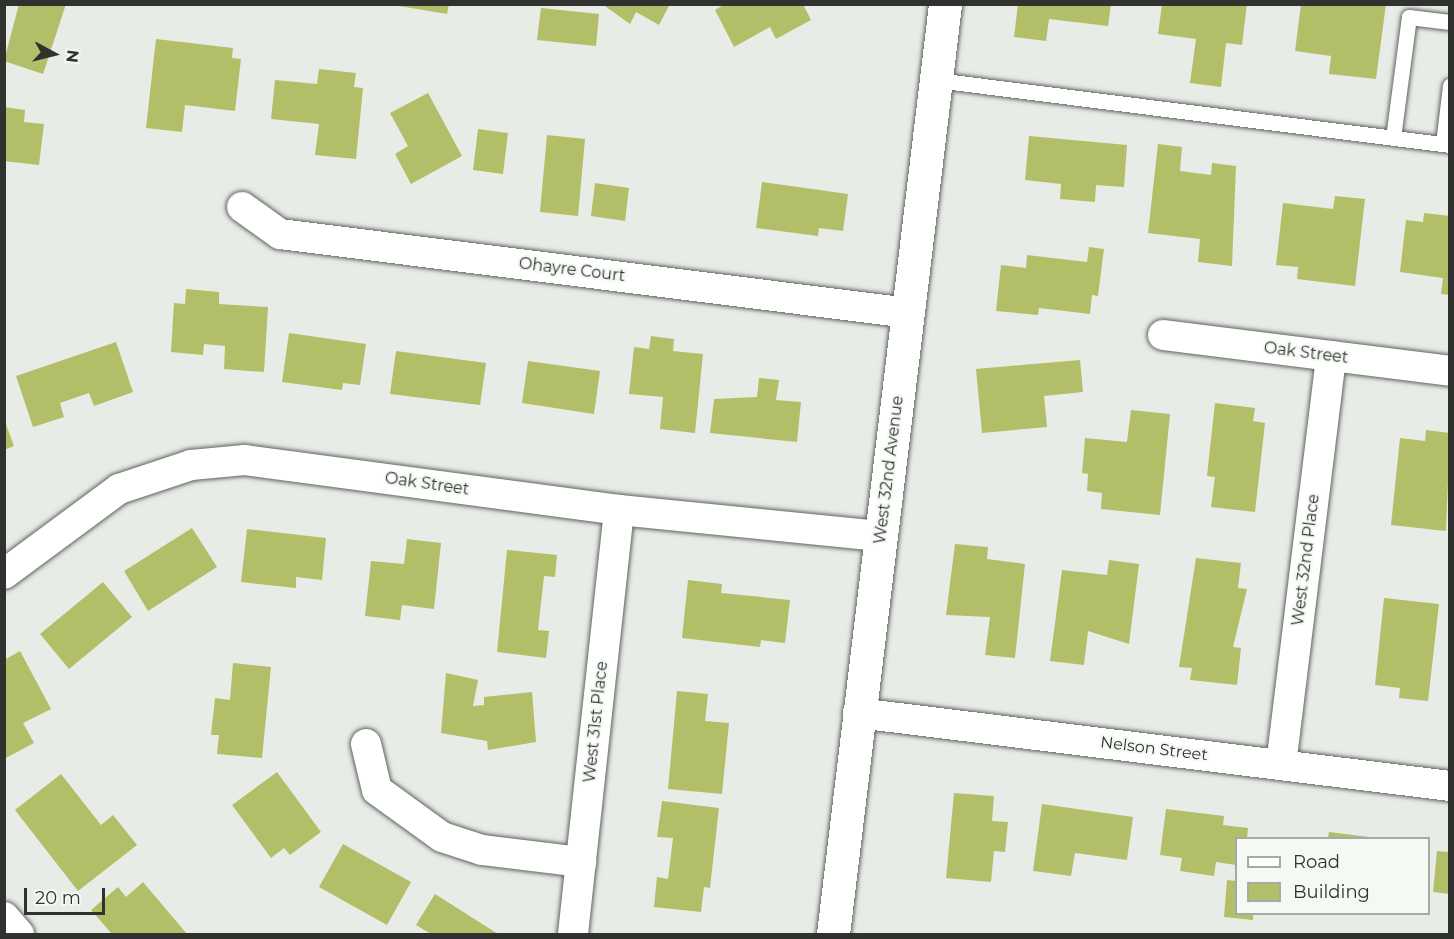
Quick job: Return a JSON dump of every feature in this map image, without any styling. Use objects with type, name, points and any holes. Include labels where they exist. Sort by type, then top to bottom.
[{"type":"street","name":"West 32nd Avenue","points":[[833,934],[945,4]]},
{"type":"street","name":"Ohayre Court","points":[[242,207],[280,234],[909,313]]},
{"type":"street","name":"Oak Street","points":[[1163,335],[1449,370]]},
{"type":"street","name":"West 32nd Place","points":[[1281,765],[1331,356]]},
{"type":"street","name":"Oak Street","points":[[4,574],[119,489],[191,465],[244,460],[619,510],[880,536]]},
{"type":"street","name":"West 31st Place","points":[[573,934],[619,510]]},
{"type":"street","name":"Nelson Street","points":[[858,713],[1449,786]]},
{"type":"street","points":[[366,744],[377,790],[441,837],[482,850],[581,862]]},
{"type":"street","points":[[4,917],[19,934]]},
{"type":"lane","points":[[1393,138],[1409,17],[1449,22]]},
{"type":"lane","points":[[936,80],[1446,144],[1449,85]]},
{"type":"building","points":[[19,4],[66,4],[43,74],[4,61]]},
{"type":"building","points":[[387,4],[449,4],[447,14]]},
{"type":"building","points":[[602,4],[670,4],[659,25],[636,12],[630,24]]},
{"type":"building","points":[[725,4],[803,4],[811,20],[776,39],[770,27],[734,47],[715,10]]},
{"type":"building","points":[[1018,4],[1111,4],[1108,26],[1049,19],[1046,41],[1014,37]]},
{"type":"building","points":[[1162,4],[1247,4],[1242,45],[1226,43],[1221,87],[1190,83],[1196,39],[1158,34]]},
{"type":"building","points":[[1301,4],[1386,4],[1376,79],[1329,74],[1331,56],[1295,51]]},
{"type":"building","points":[[541,8],[599,14],[596,46],[537,40]]},
{"type":"building","points":[[156,39],[233,48],[232,58],[241,59],[235,111],[185,105],[182,132],[146,128]]},
{"type":"building","points":[[319,69],[356,73],[354,87],[363,88],[356,159],[315,155],[319,124],[271,119],[275,80],[317,84]]},
{"type":"building","points":[[428,93],[462,156],[411,184],[395,154],[408,146],[390,113]]},
{"type":"building","points":[[4,107],[25,110],[24,122],[44,124],[39,165],[4,161]]},
{"type":"building","points":[[478,129],[508,133],[503,174],[473,170]]},
{"type":"building","points":[[547,135],[585,139],[578,216],[540,212]]},
{"type":"building","points":[[1029,136],[1127,145],[1124,187],[1096,185],[1095,202],[1060,199],[1061,184],[1025,180]]},
{"type":"building","points":[[1158,144],[1182,147],[1180,171],[1211,175],[1212,163],[1236,166],[1232,266],[1198,262],[1200,239],[1148,233]]},
{"type":"building","points":[[762,182],[848,194],[843,231],[819,228],[818,236],[756,228]]},
{"type":"building","points":[[595,183],[629,188],[625,221],[591,216]]},
{"type":"building","points":[[1335,196],[1365,199],[1355,286],[1297,279],[1298,267],[1276,265],[1283,203],[1333,209]]},
{"type":"building","points":[[1424,213],[1450,216],[1450,295],[1441,294],[1443,278],[1400,272],[1406,220],[1423,222]]},
{"type":"building","points":[[1089,247],[1104,249],[1098,296],[1092,295],[1090,314],[1039,308],[1038,315],[996,311],[1001,265],[1026,268],[1027,255],[1087,262]]},
{"type":"building","points":[[186,289],[219,292],[219,304],[268,307],[264,372],[224,369],[225,346],[204,344],[203,355],[171,352],[174,303],[185,304]]},
{"type":"building","points":[[289,333],[366,344],[360,385],[343,383],[342,390],[282,382]]},
{"type":"building","points":[[651,336],[674,339],[673,351],[703,354],[695,433],[660,429],[663,397],[629,394],[634,347],[649,349]]},
{"type":"building","points":[[116,342],[133,392],[94,406],[89,393],[60,403],[64,417],[33,427],[16,376]]},
{"type":"building","points":[[396,351],[486,363],[480,405],[390,394]]},
{"type":"building","points":[[1080,360],[1083,392],[1044,396],[1047,427],[982,433],[976,369]]},
{"type":"building","points":[[528,361],[600,371],[594,414],[522,403]]},
{"type":"building","points":[[759,378],[779,380],[776,400],[801,402],[797,442],[710,433],[714,399],[757,397]]},
{"type":"building","points":[[1215,403],[1255,408],[1253,421],[1265,423],[1255,512],[1211,507],[1215,477],[1207,476]]},
{"type":"building","points":[[1131,410],[1170,414],[1160,515],[1101,509],[1102,493],[1087,491],[1088,474],[1082,473],[1085,438],[1127,442]]},
{"type":"building","points":[[4,419],[14,446],[4,450]]},
{"type":"building","points":[[1426,430],[1450,433],[1446,531],[1391,525],[1400,438],[1425,441]]},
{"type":"building","points":[[192,528],[217,567],[148,611],[124,571]]},
{"type":"building","points":[[247,529],[326,538],[322,580],[296,577],[296,588],[241,582]]},
{"type":"building","points":[[407,539],[441,543],[434,609],[402,605],[400,620],[365,616],[371,561],[404,564]]},
{"type":"building","points":[[955,544],[988,547],[987,559],[1025,564],[1015,658],[985,655],[990,617],[946,615]]},
{"type":"building","points":[[507,550],[557,555],[555,577],[544,576],[538,630],[549,631],[546,658],[497,652]]},
{"type":"building","points":[[1196,558],[1241,563],[1238,588],[1247,589],[1233,647],[1241,648],[1237,685],[1190,680],[1192,668],[1179,667]]},
{"type":"building","points":[[1109,560],[1139,564],[1129,644],[1088,631],[1084,665],[1050,661],[1062,570],[1107,575]]},
{"type":"building","points":[[688,580],[722,584],[721,593],[790,600],[785,643],[761,640],[760,647],[682,638]]},
{"type":"building","points":[[103,582],[132,617],[69,669],[40,634]]},
{"type":"building","points":[[1384,598],[1439,604],[1428,701],[1399,698],[1400,688],[1375,685]]},
{"type":"building","points":[[20,651],[51,709],[23,723],[34,743],[4,759],[4,660]]},
{"type":"building","points":[[233,663],[271,667],[262,758],[217,754],[219,735],[211,735],[215,698],[230,700]]},
{"type":"building","points":[[446,673],[478,680],[473,706],[484,705],[484,697],[532,692],[536,742],[488,750],[487,741],[441,733]]},
{"type":"building","points":[[677,691],[708,694],[705,721],[729,723],[722,794],[668,789]]},
{"type":"building","points":[[277,772],[321,832],[290,855],[284,848],[271,858],[232,805]]},
{"type":"building","points":[[61,774],[101,825],[113,815],[137,845],[78,891],[15,810]]},
{"type":"building","points":[[954,793],[994,796],[992,821],[1008,822],[1005,852],[994,851],[991,882],[946,878]]},
{"type":"building","points":[[662,801],[719,808],[710,888],[704,887],[701,912],[654,907],[657,877],[668,879],[673,838],[657,837]]},
{"type":"building","points":[[1042,804],[1133,817],[1127,860],[1075,853],[1071,876],[1033,871]]},
{"type":"building","points":[[1166,809],[1224,816],[1223,825],[1248,828],[1247,837],[1235,837],[1235,865],[1216,862],[1214,876],[1180,871],[1182,858],[1160,855]]},
{"type":"building","points":[[1329,832],[1369,837],[1328,837]]},
{"type":"building","points":[[343,844],[411,882],[387,925],[319,887]]},
{"type":"building","points":[[1437,851],[1450,852],[1450,894],[1433,892]]},
{"type":"building","points":[[1227,880],[1235,881],[1235,915],[1253,915],[1253,920],[1224,917]]},
{"type":"building","points":[[143,882],[187,934],[112,934],[91,910],[118,887],[126,897]]},
{"type":"building","points":[[435,894],[498,934],[431,934],[416,925]]}]
